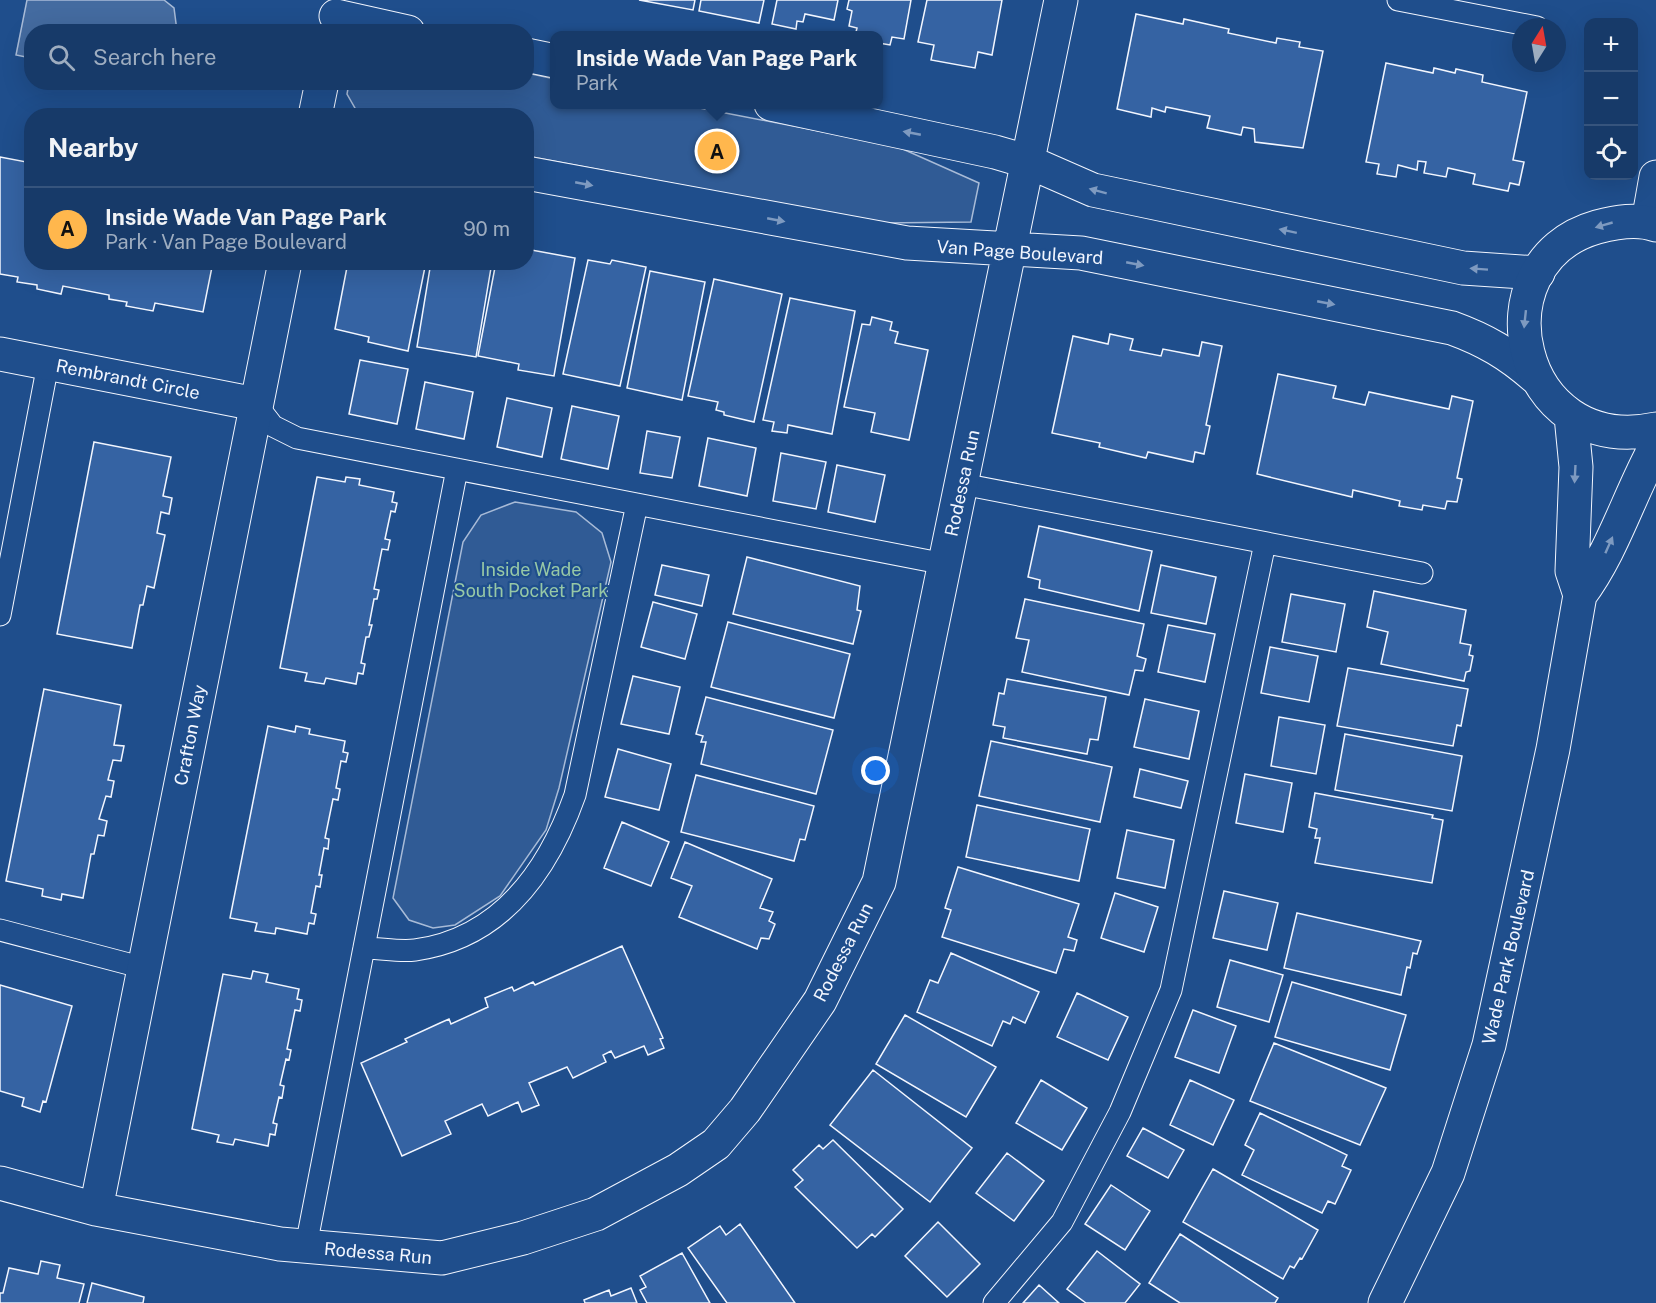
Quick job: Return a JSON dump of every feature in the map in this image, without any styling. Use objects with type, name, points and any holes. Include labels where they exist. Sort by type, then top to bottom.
[{"type":"street","name":"Rodessa Run","points":[[0,1183],[96,1209],[306,1246],[442,1258],[523,1238],[596,1214],[678,1170],[716,1144],[745,1110],[820,1001],[879,882],[1061,0]]},
{"type":"street","points":[[336,16],[372,24]]},
{"type":"street","points":[[534,57],[550,60]]},
{"type":"street","points":[[317,108],[320,90]]},
{"type":"street","points":[[791,109],[941,139],[1029,162],[1093,190],[1463,268],[1538,273]]},
{"type":"street","name":"Van Page Boulevard","points":[[534,175],[907,243],[1081,253],[1452,328],[1483,339],[1510,355],[1535,377]]},
{"type":"street","points":[[1656,177],[1652,223],[1616,222],[1585,231],[1558,249],[1538,273],[1527,299],[1523,327],[1527,355],[1535,377],[1552,399],[1571,416],[1601,429],[1634,434],[1656,429]]},
{"type":"street","name":"Crafton Way","points":[[96,1209],[283,270]]},
{"type":"street","name":"Rembrandt Circle","points":[[0,354],[256,404]]},
{"type":"street","name":"Wade Park Boulevard","points":[[1571,416],[1576,467],[1572,571],[1580,595]]},
{"type":"street","name":"Wade Park Boulevard","points":[[1385,1303],[1448,1173],[1489,1045],[1554,749],[1580,595],[1594,576],[1636,483],[1656,446]]},
{"type":"lane","points":[[1398,0],[1512,22]]},
{"type":"lane","points":[[0,615],[48,364]]},
{"type":"lane","points":[[256,404],[273,426],[297,438],[945,564]]},
{"type":"lane","points":[[306,1246],[457,469]]},
{"type":"lane","points":[[962,484],[1422,573]]},
{"type":"lane","points":[[364,948],[414,950],[463,937],[501,912],[538,874],[562,833],[575,795],[637,504]]},
{"type":"lane","points":[[994,1303],[1062,1222],[1120,1112],[1171,990],[1265,543]]},
{"type":"lane","points":[[0,930],[144,968]]},
{"type":"shaded area","points":[[27,0],[164,0],[174,8],[176,24],[24,24],[24,57],[16,55]]},
{"type":"shaded area","points":[[534,74],[550,78],[550,109],[705,109],[896,146],[979,183],[971,222],[881,223],[534,157],[534,108],[355,108],[347,94],[348,90],[534,90]]},
{"type":"shaded area","name":"Inside Wade South Pocket Park","points":[[515,502],[576,512],[602,533],[611,562],[559,788],[546,830],[500,896],[455,925],[433,928],[409,920],[393,898],[463,542],[481,515]]},
{"type":"building","points":[[639,0],[695,0],[693,10]]},
{"type":"building","points":[[701,0],[764,0],[759,23],[699,11]]},
{"type":"building","points":[[777,0],[838,0],[834,20],[805,14],[803,22],[797,21],[796,29],[772,24]]},
{"type":"building","points":[[849,0],[911,0],[904,39],[892,37],[890,45],[883,44],[883,31],[856,31],[857,28],[849,26],[852,11],[847,9]]},
{"type":"building","points":[[927,0],[1002,0],[992,55],[978,52],[975,68],[931,60],[934,45],[918,42]]},
{"type":"building","points":[[1136,14],[1183,24],[1184,19],[1229,29],[1228,33],[1276,43],[1277,38],[1300,42],[1299,47],[1323,51],[1303,148],[1255,142],[1254,129],[1243,127],[1241,135],[1207,128],[1210,116],[1166,107],[1165,112],[1152,108],[1151,117],[1117,109]]},
{"type":"building","points":[[1386,63],[1433,73],[1434,68],[1455,73],[1456,69],[1483,75],[1482,82],[1527,92],[1513,160],[1524,162],[1519,185],[1510,183],[1508,191],[1473,184],[1475,174],[1448,168],[1446,177],[1424,173],[1426,162],[1418,161],[1417,170],[1398,165],[1396,177],[1377,174],[1379,164],[1366,162]]},
{"type":"building","points":[[0,157],[24,162],[24,270],[211,270],[203,312],[155,303],[153,311],[126,306],[127,302],[109,299],[109,295],[63,286],[61,294],[37,289],[37,285],[17,282],[18,277],[0,274]]},
{"type":"building","points":[[534,250],[575,258],[554,376],[518,370],[519,364],[478,356],[494,270],[534,270]]},
{"type":"building","points":[[588,260],[610,264],[612,260],[646,267],[620,386],[563,374]]},
{"type":"building","points":[[346,270],[424,270],[408,351],[368,342],[369,337],[335,329]]},
{"type":"building","points":[[430,270],[491,270],[476,357],[417,347]]},
{"type":"building","points":[[650,271],[705,282],[682,400],[627,388]]},
{"type":"building","points":[[714,279],[782,294],[754,422],[724,415],[724,412],[716,410],[718,402],[688,396]]},
{"type":"building","points":[[790,298],[855,311],[832,434],[788,425],[787,433],[772,431],[774,422],[763,420]]},
{"type":"building","points":[[872,317],[892,322],[890,330],[898,332],[895,343],[928,350],[909,440],[871,432],[875,413],[844,407],[862,324],[870,325]]},
{"type":"building","points":[[1110,334],[1133,339],[1130,350],[1161,356],[1163,349],[1199,356],[1202,342],[1222,346],[1206,425],[1210,426],[1204,454],[1195,452],[1193,462],[1148,452],[1146,458],[1099,447],[1100,443],[1052,433],[1073,336],[1108,344]]},
{"type":"building","points":[[360,360],[408,369],[397,424],[349,414]]},
{"type":"building","points":[[1278,374],[1336,386],[1333,398],[1365,405],[1369,392],[1449,409],[1452,396],[1473,401],[1457,478],[1462,479],[1457,502],[1447,501],[1445,509],[1423,505],[1422,510],[1399,506],[1400,501],[1353,490],[1352,497],[1257,474]]},
{"type":"building","points":[[425,382],[473,392],[464,439],[416,429]]},
{"type":"building","points":[[507,398],[552,408],[542,457],[497,447]]},
{"type":"building","points":[[572,406],[619,416],[608,469],[561,459]]},
{"type":"building","points":[[647,431],[680,437],[672,478],[640,473]]},
{"type":"building","points":[[708,438],[756,448],[747,496],[699,486]]},
{"type":"building","points":[[94,442],[171,457],[163,496],[172,498],[169,514],[161,512],[157,533],[165,535],[154,588],[147,586],[143,605],[140,605],[132,648],[57,634]]},
{"type":"building","points":[[781,453],[826,462],[816,509],[773,501]]},
{"type":"building","points":[[837,465],[885,475],[875,522],[828,512]]},
{"type":"building","points":[[317,477],[345,482],[346,477],[360,479],[359,485],[394,492],[392,502],[397,503],[395,512],[391,511],[385,539],[390,540],[388,550],[382,549],[374,589],[379,590],[377,599],[374,599],[369,625],[372,625],[369,637],[366,637],[361,663],[365,664],[363,674],[358,673],[356,684],[326,678],[324,684],[305,681],[307,673],[280,668]]},
{"type":"building","points":[[1039,526],[1152,551],[1139,611],[1039,588],[1040,580],[1028,577]]},
{"type":"building","points":[[747,557],[860,586],[857,610],[861,611],[853,644],[733,614]]},
{"type":"building","points":[[662,565],[709,575],[702,606],[655,595]]},
{"type":"building","points":[[1161,565],[1216,577],[1206,624],[1151,613]]},
{"type":"building","points":[[1374,591],[1466,610],[1460,643],[1471,645],[1469,655],[1473,656],[1470,671],[1466,672],[1464,681],[1381,664],[1388,632],[1367,627]]},
{"type":"building","points":[[1291,594],[1345,604],[1336,652],[1282,642]]},
{"type":"building","points":[[1025,599],[1144,624],[1137,656],[1146,659],[1143,671],[1135,670],[1129,695],[1022,672],[1029,640],[1016,638]]},
{"type":"building","points":[[653,602],[697,614],[685,659],[641,647]]},
{"type":"building","points":[[728,622],[850,654],[834,718],[711,687]]},
{"type":"building","points":[[1168,625],[1215,634],[1205,682],[1158,672]]},
{"type":"building","points":[[1270,647],[1318,656],[1309,702],[1261,693]]},
{"type":"building","points":[[1348,668],[1468,689],[1461,726],[1457,725],[1453,746],[1337,726]]},
{"type":"building","points":[[633,676],[680,687],[669,734],[621,724]]},
{"type":"building","points":[[1007,679],[1106,697],[1098,740],[1090,739],[1087,754],[1003,738],[1005,727],[993,725],[999,693],[1004,694]]},
{"type":"building","points":[[44,689],[121,705],[114,745],[124,746],[121,761],[113,760],[108,780],[114,781],[111,797],[106,796],[99,819],[107,821],[104,836],[98,835],[94,854],[91,854],[83,898],[62,894],[61,900],[42,896],[43,889],[6,881]]},
{"type":"building","points":[[706,697],[833,730],[816,794],[701,764],[706,742],[701,742],[703,736],[696,734]]},
{"type":"building","points":[[1145,699],[1199,711],[1189,759],[1134,747]]},
{"type":"building","points":[[1279,717],[1325,725],[1316,774],[1271,766]]},
{"type":"building","points":[[268,726],[295,732],[296,726],[310,729],[309,734],[345,741],[343,752],[348,753],[346,762],[341,761],[336,788],[340,789],[338,800],[333,799],[325,838],[329,839],[328,849],[324,848],[319,875],[322,875],[320,887],[316,886],[311,913],[316,914],[314,924],[309,923],[307,934],[276,928],[275,934],[255,931],[257,923],[230,918]]},
{"type":"building","points":[[1345,734],[1462,756],[1452,811],[1335,790]]},
{"type":"building","points":[[991,741],[1112,767],[1100,822],[979,796]]},
{"type":"building","points":[[618,749],[671,764],[659,810],[605,797]]},
{"type":"building","points":[[1140,769],[1188,781],[1181,808],[1134,797]]},
{"type":"building","points":[[1245,774],[1292,783],[1283,832],[1236,823]]},
{"type":"building","points":[[696,775],[814,806],[805,840],[800,839],[794,861],[681,832]]},
{"type":"building","points":[[1315,793],[1433,815],[1432,818],[1443,820],[1432,883],[1315,863],[1320,838],[1315,838],[1317,829],[1309,827]]},
{"type":"building","points":[[977,805],[1090,829],[1079,881],[966,857]]},
{"type":"building","points":[[622,822],[669,842],[651,886],[604,868]]},
{"type":"building","points":[[1127,830],[1174,840],[1165,888],[1117,878]]},
{"type":"building","points":[[685,842],[772,879],[760,908],[773,912],[769,921],[775,924],[769,939],[761,938],[757,949],[679,917],[692,886],[671,878]]},
{"type":"building","points":[[958,867],[1079,904],[1068,937],[1077,940],[1074,951],[1064,949],[1056,973],[942,937],[951,910],[945,908]]},
{"type":"building","points":[[1224,891],[1278,903],[1267,950],[1213,938]]},
{"type":"building","points":[[1115,893],[1158,907],[1144,952],[1101,938]]},
{"type":"building","points":[[1297,913],[1421,941],[1417,954],[1413,953],[1410,968],[1407,967],[1401,995],[1284,968]]},
{"type":"building","points":[[622,946],[663,1038],[660,1039],[664,1048],[648,1055],[644,1046],[615,1058],[611,1051],[603,1055],[606,1062],[573,1078],[567,1067],[529,1083],[539,1105],[522,1112],[518,1102],[488,1116],[482,1104],[445,1121],[451,1134],[402,1156],[361,1063],[449,1019],[451,1024],[488,1007],[485,998],[512,987],[514,991],[533,982],[535,985]]},
{"type":"building","points":[[951,953],[1039,992],[1025,1023],[1013,1017],[1010,1024],[1003,1021],[992,1046],[917,1012],[930,980],[938,983]]},
{"type":"building","points":[[1230,960],[1283,975],[1269,1022],[1217,1007]]},
{"type":"building","points":[[253,971],[268,974],[266,982],[299,989],[297,999],[302,1000],[300,1011],[295,1010],[287,1049],[291,1050],[289,1060],[286,1059],[280,1085],[284,1086],[282,1098],[279,1097],[273,1123],[277,1124],[275,1135],[270,1134],[268,1146],[235,1139],[233,1145],[217,1142],[219,1135],[192,1129],[223,974],[251,979]]},
{"type":"building","points":[[1292,982],[1406,1015],[1390,1070],[1275,1037]]},
{"type":"building","points":[[0,985],[72,1006],[46,1102],[43,1101],[40,1112],[22,1106],[24,1098],[0,1091]]},
{"type":"building","points":[[1077,993],[1128,1017],[1108,1060],[1057,1037]]},
{"type":"building","points":[[1193,1010],[1236,1026],[1219,1073],[1175,1057]]},
{"type":"building","points":[[905,1015],[996,1067],[966,1117],[876,1064]]},
{"type":"building","points":[[1274,1043],[1386,1088],[1360,1145],[1250,1101]]},
{"type":"building","points":[[873,1070],[972,1148],[930,1202],[830,1125]]},
{"type":"building","points":[[1041,1080],[1087,1108],[1062,1150],[1016,1123]]},
{"type":"building","points":[[1190,1080],[1234,1100],[1213,1145],[1170,1125]]},
{"type":"building","points":[[1260,1113],[1347,1155],[1342,1166],[1351,1170],[1335,1204],[1328,1201],[1322,1213],[1242,1175],[1254,1150],[1245,1145]]},
{"type":"building","points":[[1143,1128],[1184,1150],[1168,1178],[1127,1156]]},
{"type":"building","points":[[833,1140],[903,1209],[875,1237],[872,1234],[857,1248],[795,1187],[803,1180],[793,1170],[819,1145],[823,1149]]},
{"type":"building","points":[[1007,1153],[1044,1181],[1014,1221],[976,1193]]},
{"type":"building","points":[[1213,1169],[1318,1230],[1302,1259],[1300,1258],[1294,1268],[1290,1266],[1283,1279],[1183,1222]]},
{"type":"building","points":[[1111,1185],[1150,1211],[1125,1250],[1085,1224]]},
{"type":"building","points":[[938,1222],[980,1264],[947,1297],[905,1256]]},
{"type":"building","points":[[740,1224],[795,1303],[727,1303],[688,1248],[720,1226],[726,1235]]},
{"type":"building","points":[[1180,1234],[1278,1298],[1275,1303],[1180,1303],[1149,1283]]},
{"type":"building","points":[[1097,1251],[1140,1284],[1125,1303],[1086,1303],[1067,1289]]},
{"type":"building","points":[[682,1253],[710,1303],[647,1303],[640,1290],[646,1287],[640,1276]]},
{"type":"building","points":[[41,1261],[60,1265],[57,1278],[84,1284],[79,1303],[0,1303],[0,1293],[3,1293],[9,1268],[38,1274]]},
{"type":"building","points":[[92,1283],[144,1297],[143,1303],[87,1303]]},
{"type":"building","points":[[1039,1285],[1059,1303],[1023,1303]]},
{"type":"building","points":[[631,1288],[637,1303],[585,1303],[584,1300],[609,1290],[611,1296]]},
{"type":"place","name":"Inside Wade Van Page Park","points":[[717,151]]}]
